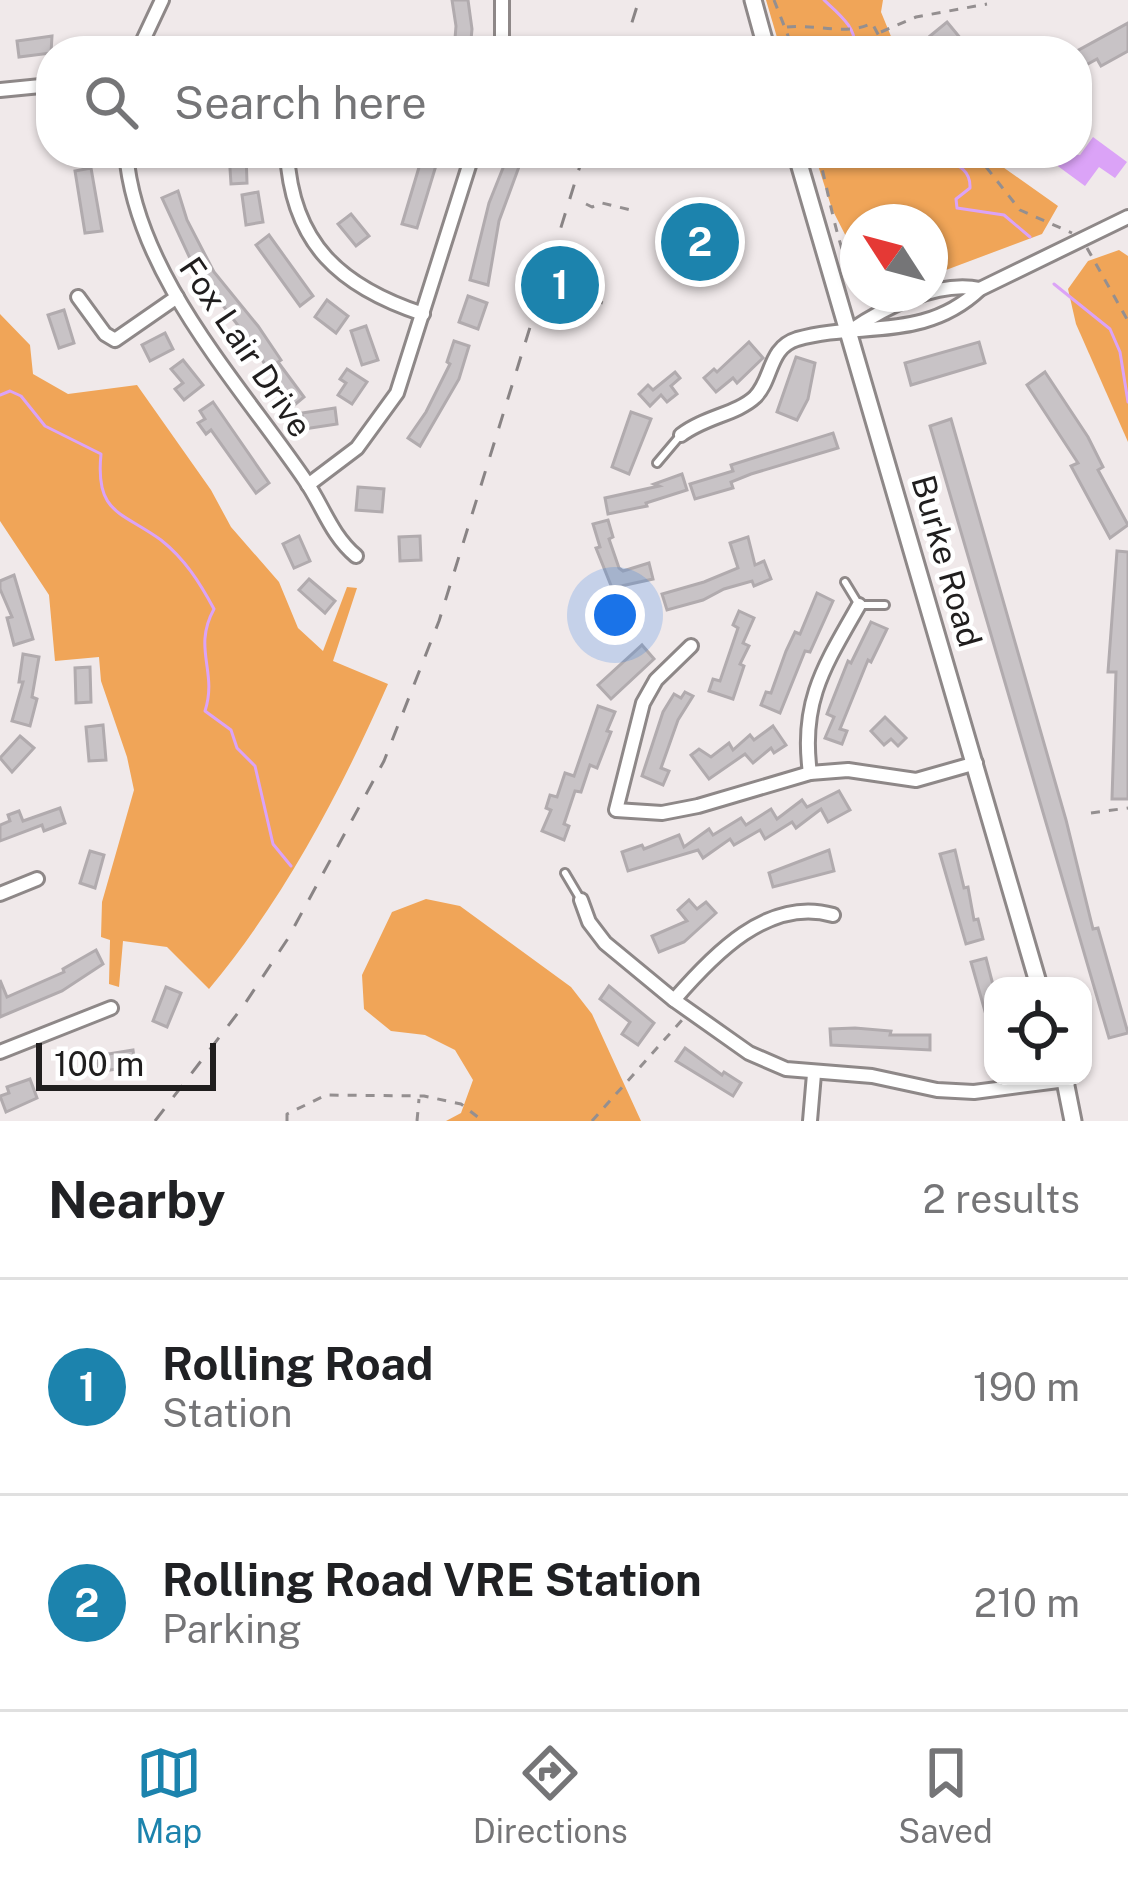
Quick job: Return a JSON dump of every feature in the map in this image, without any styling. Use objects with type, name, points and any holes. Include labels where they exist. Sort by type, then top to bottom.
[{"type":"street","points":[[145,36],[162,0]]},
{"type":"street","points":[[502,0],[502,36]]},
{"type":"street","points":[[753,0],[763,36]]},
{"type":"street","points":[[0,90],[36,87]]},
{"type":"street","name":"Fox Lair Drive","points":[[129,168],[138,220],[177,297],[308,485],[339,542],[356,556]]},
{"type":"street","points":[[289,168],[293,199],[324,257],[372,295],[423,314]]},
{"type":"street","points":[[308,485],[357,448],[386,412],[405,375],[468,168]]},
{"type":"street","name":"Burke Road","points":[[800,168],[1036,977]]},
{"type":"street","points":[[681,435],[705,418],[736,409],[755,397],[786,344],[849,332],[886,331],[961,308],[980,290],[1128,217]]},
{"type":"street","points":[[849,332],[879,311],[899,304],[959,285],[980,290]]},
{"type":"street","points":[[78,297],[105,334],[115,340],[177,297]]},
{"type":"street","points":[[810,773],[806,746],[811,697],[859,605]]},
{"type":"street","points":[[691,646],[656,680],[643,703],[616,810],[662,813],[810,773],[848,770],[916,779],[976,764]]},
{"type":"street","points":[[0,894],[37,879]]},
{"type":"street","points":[[580,900],[605,943],[674,1000],[749,1053],[786,1069],[872,1076],[937,1090],[974,1092],[1020,1085]]},
{"type":"street","points":[[674,1000],[708,961],[753,928],[797,912],[833,915]]},
{"type":"street","points":[[0,1052],[111,1008]]},
{"type":"street","points":[[810,1121],[814,1074]]},
{"type":"street","points":[[1066,1085],[1073,1121]]},
{"type":"lane","points":[[657,464],[681,435]]},
{"type":"lane","points":[[845,582],[859,605],[885,605]]},
{"type":"lane","points":[[566,873],[580,900]]},
{"type":"path","points":[[774,0],[790,36]]},
{"type":"path","points":[[879,33],[916,17],[987,4]]},
{"type":"path","points":[[787,27],[812,24],[858,31],[872,23],[880,36]]},
{"type":"path","points":[[822,168],[840,230]]},
{"type":"path","points":[[989,168],[1020,210],[1069,229]]},
{"type":"path","points":[[586,204],[635,211]]},
{"type":"path","points":[[1091,251],[1128,321]]},
{"type":"path","points":[[571,293],[584,254],[588,255],[577,290],[583,292],[581,296]]},
{"type":"path","points":[[560,290],[606,304]]},
{"type":"path","points":[[1091,813],[1128,808]]},
{"type":"path","points":[[592,1121],[689,1012]]},
{"type":"path","points":[[287,1121],[287,1114],[326,1095],[419,1096],[461,1104],[483,1121]]},
{"type":"path","points":[[417,1121],[419,1096]]},
{"type":"shaded area","points":[[766,0],[883,0],[881,12],[891,36],[777,36]]},
{"type":"shaded area","points":[[1092,138],[1127,162],[1115,178],[1099,167],[1085,186],[1060,168],[1092,168]]},
{"type":"shaded area","points":[[819,168],[1004,168],[1058,206],[1042,234],[948,269],[948,204],[840,204],[840,225]]},
{"type":"shaded area","points":[[1119,250],[1128,256],[1128,442],[1076,324],[1068,289],[1088,261]]},
{"type":"shaded area","points":[[0,314],[30,345],[33,374],[68,394],[137,385],[211,490],[231,527],[279,582],[298,628],[323,651],[347,587],[357,588],[333,661],[388,684],[309,843],[262,918],[209,989],[167,947],[123,941],[119,987],[109,984],[110,940],[101,937],[102,902],[134,790],[101,681],[99,657],[55,661],[49,595],[0,521]]},
{"type":"shaded area","points":[[426,899],[460,906],[571,987],[592,1014],[641,1121],[446,1121],[461,1113],[473,1080],[455,1050],[425,1035],[391,1031],[364,1009],[362,975],[392,912]]},
{"type":"building","points":[[452,0],[468,0],[471,36],[455,36]]},
{"type":"building","points":[[947,22],[959,36],[930,36]]},
{"type":"building","points":[[1128,23],[1128,51],[1101,66],[1097,59],[1092,62],[1092,43]]},
{"type":"building","points":[[36,38],[36,55],[19,57],[17,41]]},
{"type":"building","points":[[91,168],[102,231],[85,233],[75,171]]},
{"type":"building","points":[[230,168],[246,168],[247,183],[231,184]]},
{"type":"building","points":[[419,168],[435,168],[417,228],[402,224]]},
{"type":"building","points":[[503,168],[519,168],[499,221],[488,285],[470,280]]},
{"type":"building","points":[[178,191],[214,272],[258,326],[304,397],[292,407],[194,267],[162,198]]},
{"type":"building","points":[[258,192],[263,222],[246,225],[242,195]]},
{"type":"building","points":[[351,214],[369,236],[356,246],[338,224]]},
{"type":"building","points":[[269,235],[313,296],[300,306],[256,245]]},
{"type":"building","points":[[468,296],[487,303],[478,329],[459,322]]},
{"type":"building","points":[[327,300],[348,316],[336,333],[315,317]]},
{"type":"building","points":[[64,310],[74,343],[59,348],[48,315]]},
{"type":"building","points":[[366,326],[378,360],[362,365],[351,331]]},
{"type":"building","points":[[165,333],[173,349],[150,361],[142,345]]},
{"type":"building","points":[[454,341],[469,346],[459,379],[420,446],[408,438],[450,364]]},
{"type":"building","points":[[749,342],[763,358],[737,383],[733,378],[716,392],[704,378]]},
{"type":"building","points":[[979,342],[985,363],[911,385],[905,363]]},
{"type":"building","points":[[796,357],[815,363],[808,399],[797,420],[777,412]]},
{"type":"building","points":[[183,360],[203,385],[184,400],[175,389],[183,383],[171,369]]},
{"type":"building","points":[[347,369],[367,382],[352,404],[338,395],[346,383],[340,379]]},
{"type":"building","points":[[675,372],[680,378],[671,386],[677,394],[667,402],[661,395],[650,406],[639,394],[648,385],[653,390]]},
{"type":"building","points":[[1045,372],[1088,437],[1103,467],[1098,470],[1128,525],[1110,538],[1071,466],[1078,463],[1027,385]]},
{"type":"building","points":[[213,402],[269,483],[256,493],[211,430],[206,434],[198,423],[205,419],[200,411]]},
{"type":"building","points":[[335,408],[337,424],[304,429],[302,413]]},
{"type":"building","points":[[631,412],[651,419],[629,474],[612,467]]},
{"type":"building","points":[[951,419],[1093,929],[1098,928],[1128,1033],[1109,1038],[930,426]]},
{"type":"building","points":[[833,433],[838,448],[751,474],[731,482],[733,488],[695,499],[690,484],[733,471],[731,465]]},
{"type":"building","points":[[682,474],[687,490],[647,506],[608,514],[605,498],[659,486],[654,484]]},
{"type":"building","points":[[358,487],[384,489],[382,512],[356,510]]},
{"type":"building","points":[[608,520],[619,568],[623,571],[649,563],[653,579],[612,588],[596,548],[600,547],[593,524]]},
{"type":"building","points":[[299,536],[310,561],[294,568],[283,544]]},
{"type":"building","points":[[420,536],[421,560],[400,561],[399,537]]},
{"type":"building","points":[[748,537],[755,565],[764,561],[771,579],[724,589],[667,610],[662,594],[738,568],[730,543]]},
{"type":"building","points":[[1117,551],[1128,552],[1128,799],[1112,799],[1116,672],[1108,672]]},
{"type":"building","points":[[14,575],[33,639],[14,645],[7,618],[12,617],[0,581]]},
{"type":"building","points":[[309,579],[335,601],[325,613],[299,590]]},
{"type":"building","points":[[817,593],[833,601],[810,652],[805,651],[780,713],[761,705]]},
{"type":"building","points":[[739,611],[754,618],[743,643],[749,646],[733,699],[709,691],[713,679],[720,681]]},
{"type":"building","points":[[871,622],[887,629],[871,662],[868,660],[840,729],[847,731],[842,744],[825,738],[834,717],[827,714],[848,661],[851,663]]},
{"type":"building","points":[[642,645],[654,659],[611,699],[598,685]]},
{"type":"building","points":[[23,654],[39,657],[30,726],[12,721],[23,682],[19,682]]},
{"type":"building","points":[[90,667],[91,702],[76,703],[75,668]]},
{"type":"building","points":[[685,692],[693,696],[678,720],[661,768],[669,771],[663,785],[642,776],[663,712],[674,694],[681,698]]},
{"type":"building","points":[[598,706],[615,712],[607,731],[611,732],[597,768],[590,765],[581,792],[575,791],[564,840],[542,831],[551,810],[546,808],[550,795],[557,797],[565,773],[574,776]]},
{"type":"building","points":[[885,717],[906,738],[898,746],[891,739],[884,745],[871,731]]},
{"type":"building","points":[[103,725],[106,760],[89,761],[86,727]]},
{"type":"building","points":[[773,726],[786,745],[774,753],[771,748],[753,763],[745,754],[709,779],[691,755],[699,749],[711,757],[729,743],[733,750],[750,735],[754,740]]},
{"type":"building","points":[[20,736],[34,748],[12,772],[0,758]]},
{"type":"building","points":[[839,791],[850,810],[828,822],[821,809],[796,828],[792,822],[765,839],[760,830],[734,845],[730,839],[703,858],[698,850],[628,871],[622,852],[679,835],[684,847],[709,829],[713,835],[741,818],[746,825],[771,809],[777,819],[802,800],[807,807]]},
{"type":"building","points":[[60,808],[65,823],[44,831],[42,825],[0,841],[0,825],[10,821],[8,815],[19,811],[23,821]]},
{"type":"building","points":[[829,850],[834,871],[773,887],[769,873]]},
{"type":"building","points":[[955,850],[983,939],[966,944],[940,854]]},
{"type":"building","points":[[90,851],[104,855],[95,888],[80,883]]},
{"type":"building","points":[[689,900],[697,909],[706,902],[716,913],[684,942],[659,952],[652,936],[687,921],[678,910]]},
{"type":"building","points":[[96,950],[103,964],[62,991],[0,1017],[0,980],[7,997],[64,972]]},
{"type":"building","points":[[986,958],[991,977],[984,977],[984,1008],[971,962]]},
{"type":"building","points":[[609,986],[654,1023],[638,1045],[622,1034],[630,1022],[600,999]]},
{"type":"building","points":[[166,987],[181,993],[167,1027],[153,1021]]},
{"type":"building","points":[[830,1029],[891,1031],[890,1035],[930,1035],[930,1050],[831,1045]]},
{"type":"building","points":[[685,1048],[741,1083],[733,1096],[676,1061]]},
{"type":"building","points":[[133,1050],[135,1066],[98,1072],[96,1056]]},
{"type":"building","points":[[30,1079],[37,1098],[6,1112],[0,1096],[9,1093],[7,1087]]},
{"type":"waterway","points":[[824,0],[853,36]]},
{"type":"waterway","points":[[960,168],[970,188],[956,199],[957,208],[1004,215],[1030,237]]},
{"type":"waterway","points":[[1054,284],[1110,329],[1120,352],[1128,402]]},
{"type":"waterway","points":[[0,395],[10,391],[21,396],[45,426],[101,454],[107,500],[170,547],[203,590],[214,609],[205,636],[209,684],[205,711],[231,730],[237,748],[255,766],[273,844],[291,866]]},
{"type":"railway","points":[[628,36],[639,0]]},
{"type":"railway","points":[[155,1121],[287,940],[384,761],[439,621],[579,168]]},
{"type":"place","name":"Rolling Road VRE Station","points":[[700,242]]},
{"type":"place","name":"Rolling Road","points":[[560,285]]}]
